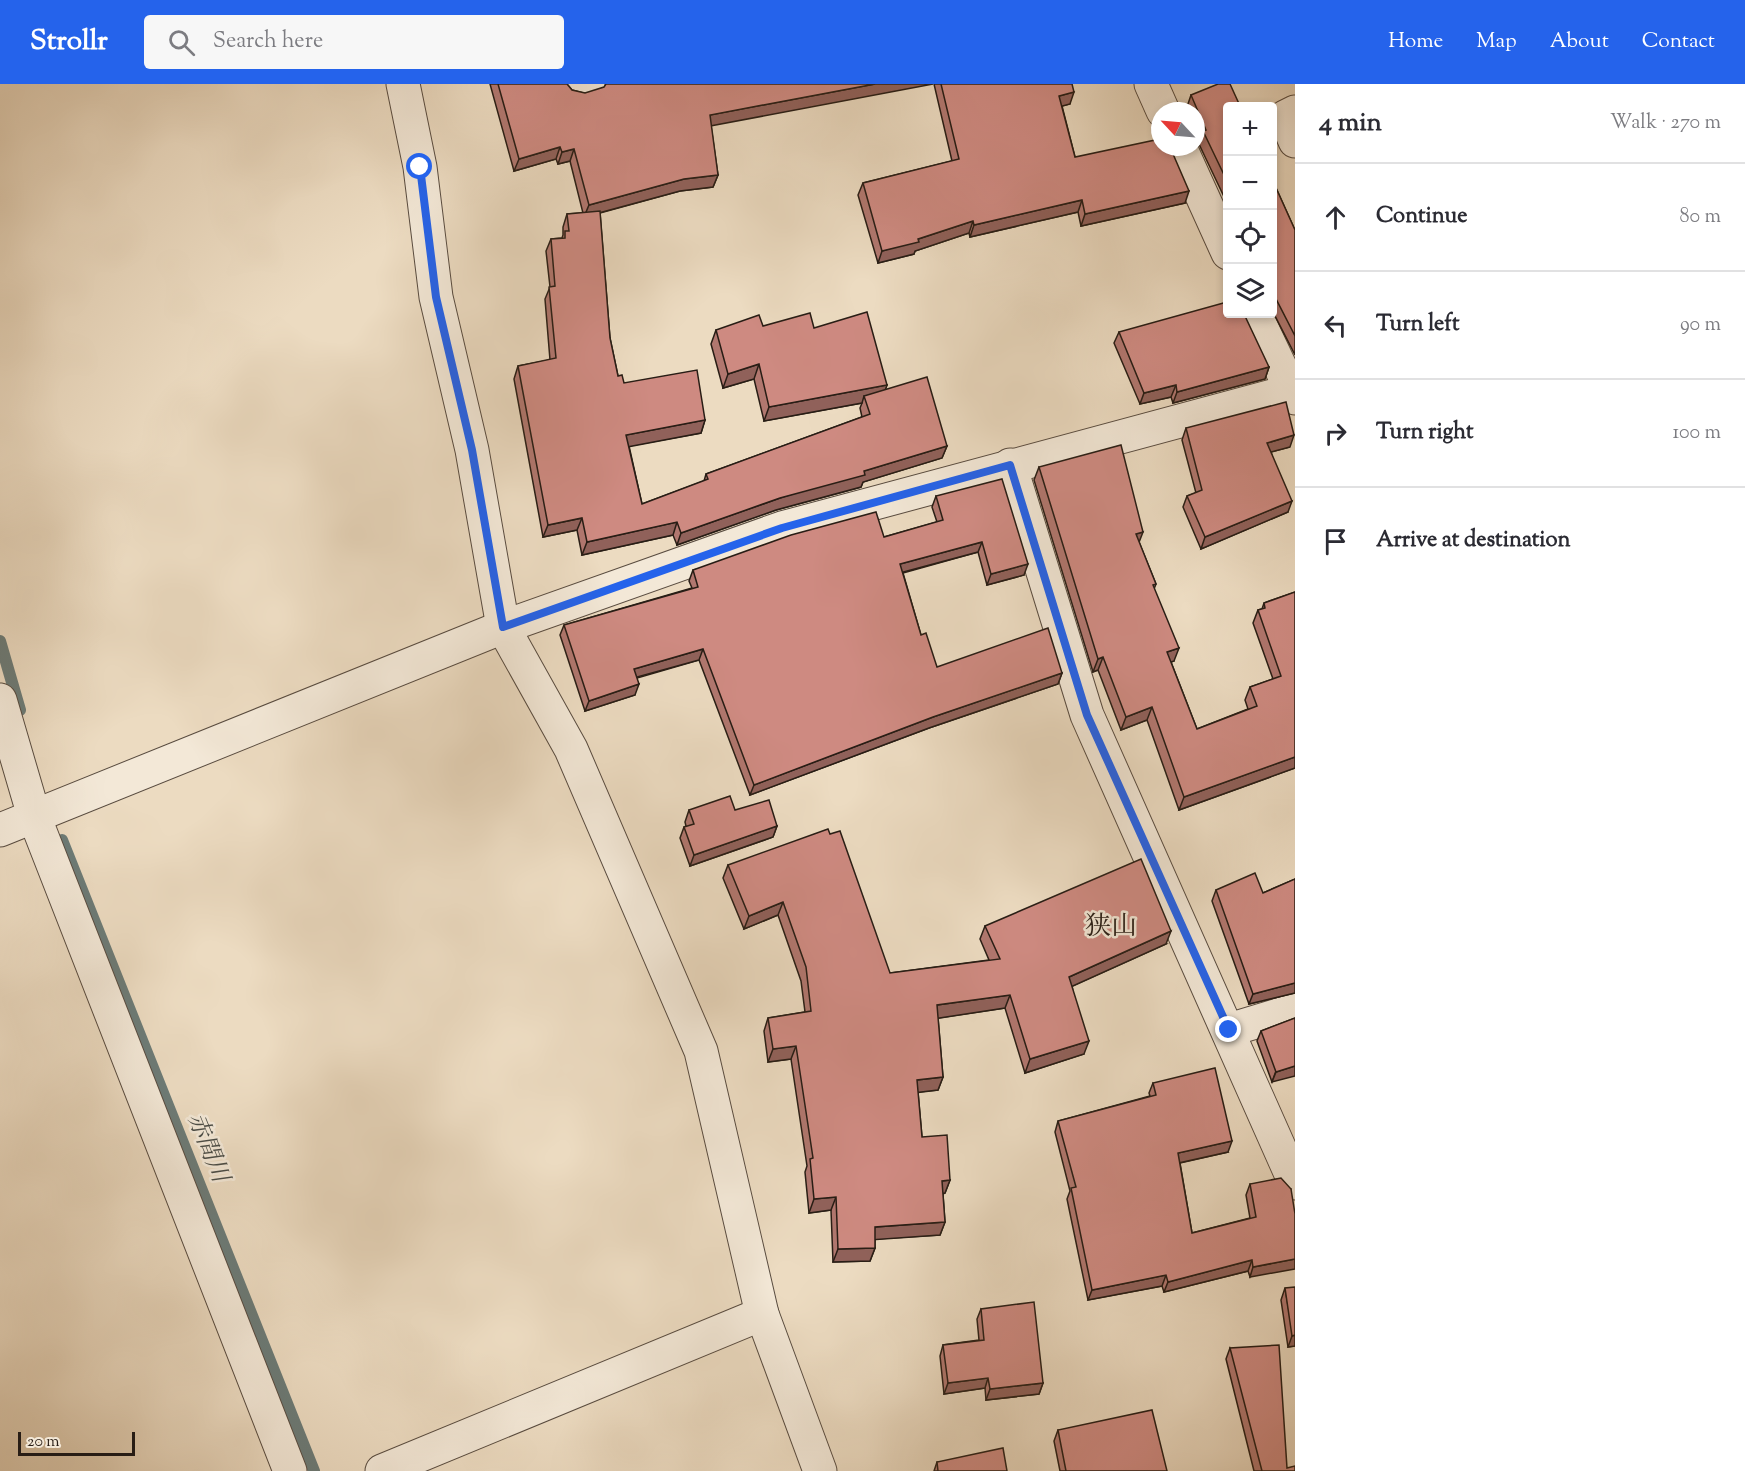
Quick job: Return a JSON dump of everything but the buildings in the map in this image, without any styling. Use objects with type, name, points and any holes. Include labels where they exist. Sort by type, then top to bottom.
[{"type":"street","points":[[403,84],[420,167],[436,297],[472,450],[503,627],[572,749],[701,1051],[762,1314],[820,1471]]},
{"type":"street","points":[[576,84],[577,86],[588,84]]},
{"type":"street","points":[[1151,84],[1159,102]]},
{"type":"street","points":[[1295,112],[1285,117],[1295,141]]},
{"type":"street","points":[[1183,156],[1223,244]]},
{"type":"street","points":[[0,830],[503,627],[782,528],[1010,465],[1293,393],[1257,318]]},
{"type":"street","points":[[1010,465],[1087,715],[1229,1030],[1295,1183]]},
{"type":"street","points":[[0,700],[34,816],[290,1471]]},
{"type":"street","points":[[1229,1030],[1295,1010]]},
{"type":"street","points":[[382,1471],[762,1314]]},
{"type":"waterway","name":"赤間川","points":[[0,641],[20,710]]},
{"type":"waterway","name":"赤間川","points":[[62,840],[314,1471]]},
{"type":"district","name":"狭山","points":[[1111,927]]},
{"type":"route","points":[[420,167],[436,297],[472,450],[503,627],[782,528],[1010,465],[1087,715],[1229,1030]]}]
